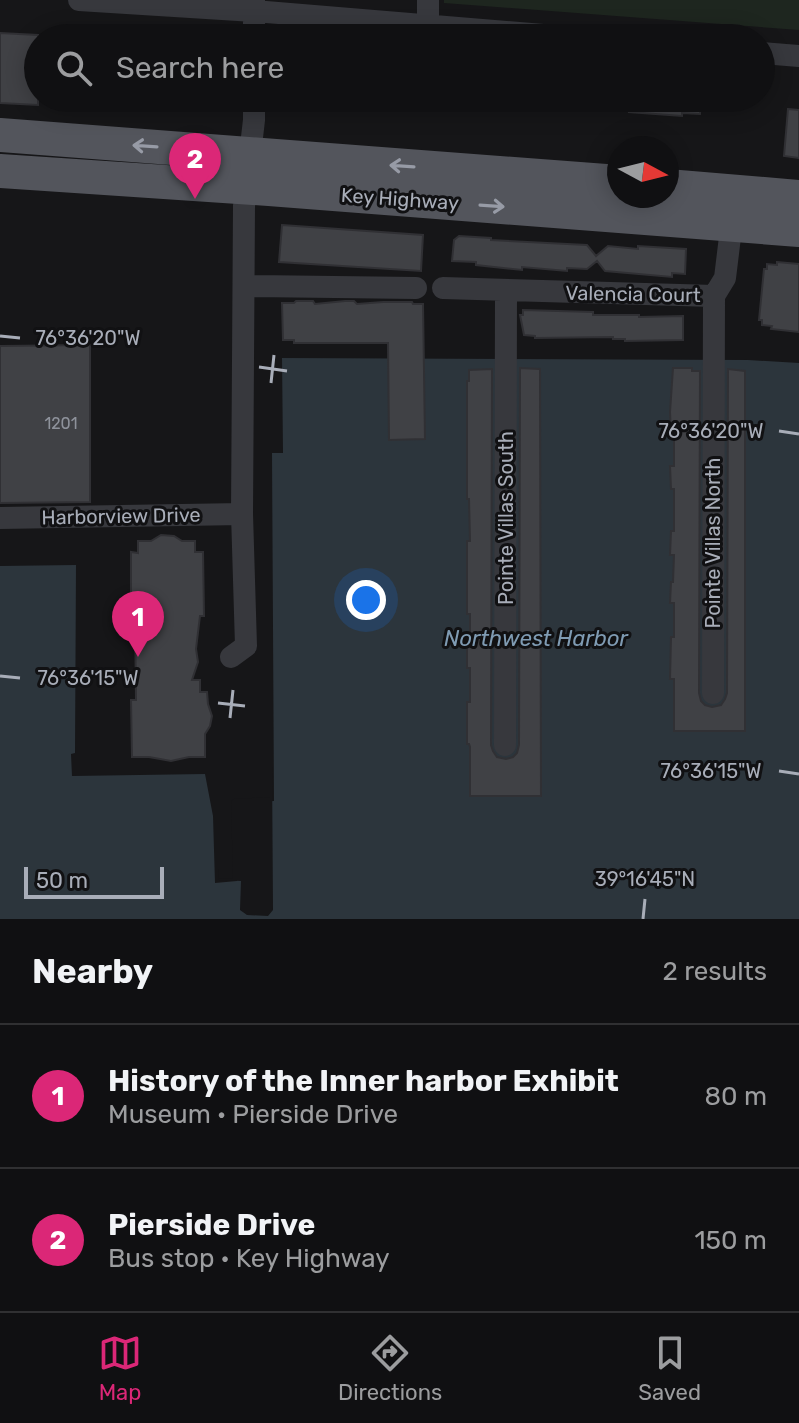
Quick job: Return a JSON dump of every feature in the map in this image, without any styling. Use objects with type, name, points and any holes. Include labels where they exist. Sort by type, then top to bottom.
[{"type":"main road","name":"Key Highway","points":[[0,135],[607,181]]},
{"type":"main road","name":"Key Highway","points":[[0,171],[247,188],[734,208],[799,197]]},
{"type":"main road","name":"Key Highway","points":[[679,190],[799,230]]},
{"type":"street","points":[[79,0],[254,5],[411,24]]},
{"type":"street","points":[[428,0],[428,24]]},
{"type":"street","points":[[775,54],[799,56]]},
{"type":"street","points":[[231,657],[246,646],[242,514],[244,206],[254,112]]},
{"type":"street","name":"Valencia Court","points":[[443,288],[714,296],[725,278],[734,208]]},
{"type":"street","points":[[244,286],[416,288]]},
{"type":"street","name":"Pointe Villas South","points":[[505,745],[506,291]]},
{"type":"street","name":"Pointe Villas North","points":[[713,693],[714,296]]},
{"type":"street","name":"Harborview Drive","points":[[0,518],[242,514]]},
{"type":"shaded area","points":[[444,0],[799,0],[799,30],[775,28],[775,24],[720,24],[444,3]]},
{"type":"water","name":"Northwest Harbor","points":[[282,358],[748,360],[799,363],[799,919],[0,919],[0,566],[76,565],[75,753],[71,754],[72,776],[205,774],[213,816],[215,883],[237,881],[235,803],[274,801],[272,453],[283,453]]},
{"type":"pier","points":[[270,766],[273,910],[268,916],[247,915],[240,910],[241,881],[219,880],[218,868],[219,879],[233,878],[231,801],[270,797]]},
{"type":"building","points":[[0,33],[24,34],[24,104],[0,103]]},
{"type":"building","points":[[788,109],[799,110],[799,158],[784,156]]},
{"type":"building","points":[[629,112],[700,112],[682,113],[682,116]]},
{"type":"building","points":[[282,225],[423,235],[421,271],[279,262]]},
{"type":"building","points":[[459,236],[587,245],[596,256],[608,246],[686,249],[685,274],[672,273],[672,277],[605,271],[597,261],[587,269],[567,268],[567,271],[522,267],[522,270],[452,261],[454,240]]},
{"type":"building","points":[[777,262],[799,264],[799,332],[771,329],[772,326],[762,325],[762,320],[759,320],[764,269],[767,269],[767,264],[777,265]]},
{"type":"building","points":[[313,301],[315,304],[354,301],[357,304],[423,304],[425,439],[389,440],[388,343],[294,343],[294,340],[283,340],[282,303]]},
{"type":"building","points":[[523,310],[639,317],[683,316],[683,340],[535,338],[524,335],[520,315],[523,315]]},
{"type":"building","points":[[90,345],[90,502],[0,503],[0,346]]},
{"type":"building","points":[[520,368],[540,369],[541,796],[470,796],[470,747],[467,744],[470,614],[467,614],[467,541],[470,541],[467,381],[469,370],[492,369],[491,745],[497,757],[506,759],[517,753],[519,745]]},
{"type":"building","points":[[673,368],[700,371],[699,693],[701,701],[712,707],[721,705],[727,693],[728,369],[745,371],[745,731],[674,731],[674,679],[670,679],[671,637],[674,637],[674,603],[670,603],[674,555],[670,555],[671,531],[674,531],[674,489],[671,489],[670,466],[674,466],[674,433],[671,433],[670,412]]},
{"type":"building","points":[[161,535],[195,541],[195,552],[203,552],[204,616],[200,616],[196,649],[198,662],[192,680],[200,680],[200,692],[207,692],[212,716],[205,734],[205,757],[171,761],[132,757],[131,700],[136,700],[131,552],[138,553],[138,541],[151,541]]},
{"type":"place","name":"Pierside Drive","points":[[195,199]]},
{"type":"place","name":"History of the Inner harbor Exhibit","points":[[138,657]]}]
